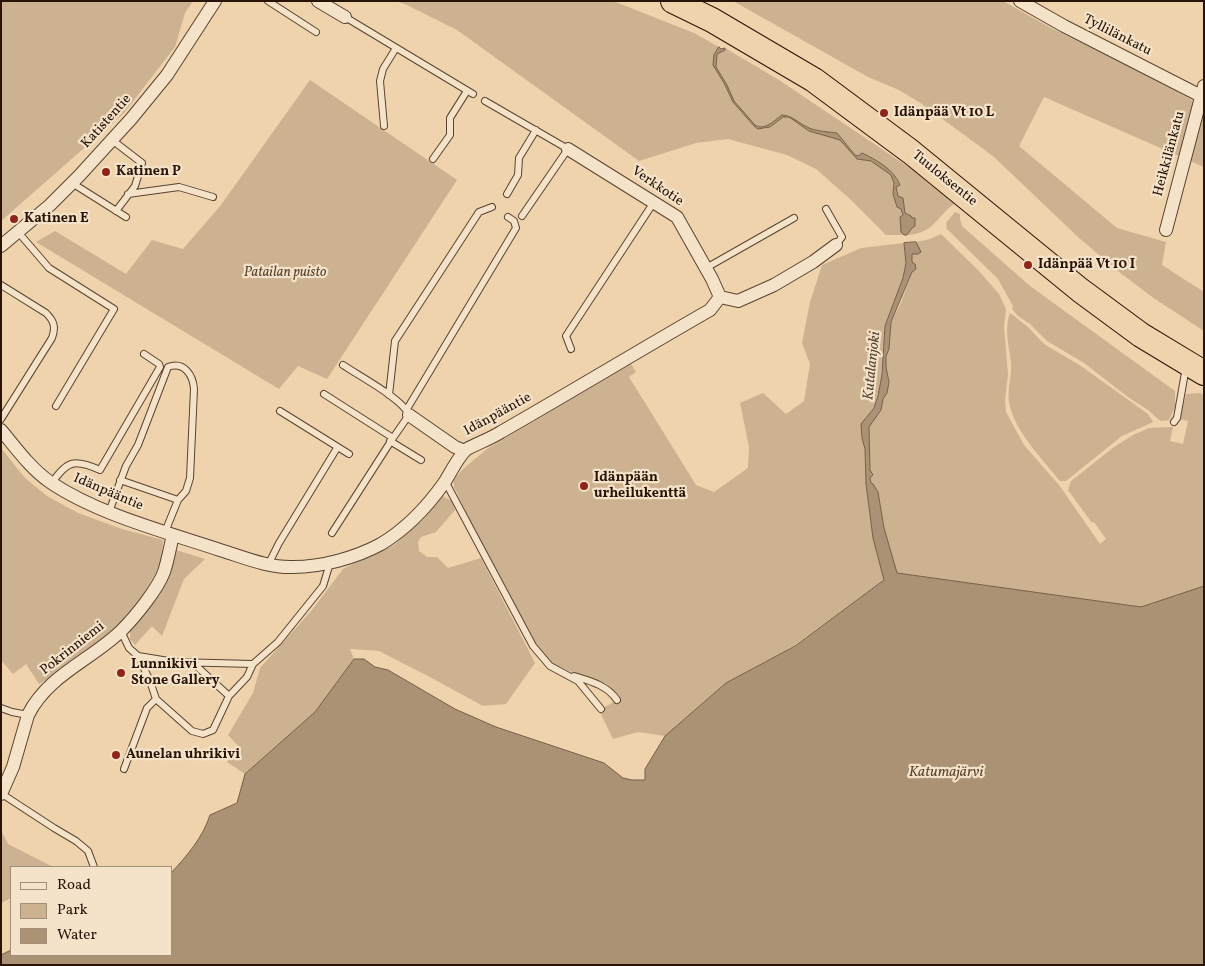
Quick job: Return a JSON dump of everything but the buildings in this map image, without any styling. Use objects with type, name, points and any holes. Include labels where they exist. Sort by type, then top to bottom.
[{"type":"highway","name":"Tuuloksentie","points":[[673,1],[712,20],[814,80],[911,152],[1080,290],[1141,335],[1195,368]]},
{"type":"street","name":"Katistentie","points":[[1,246],[72,183],[112,140],[167,75],[216,1]]},
{"type":"street","points":[[318,1],[345,17]]},
{"type":"street","name":"Tyllilänkatu","points":[[1020,1],[1064,26],[1202,91]]},
{"type":"street","name":"Heikkilänkatu","points":[[1166,230],[1202,91]]},
{"type":"street","name":"Verkkotie","points":[[568,149],[677,217],[706,268],[720,298]]},
{"type":"street","points":[[720,298],[738,301],[774,285],[836,245]]},
{"type":"street","name":"Idänpääntie","points":[[1,430],[33,467],[52,484],[86,503],[169,533],[268,565],[292,568],[330,563],[356,555],[396,534],[414,518],[445,481],[465,451],[499,434],[710,310],[720,298]]},
{"type":"street","points":[[408,412],[455,447],[465,451]]},
{"type":"street","name":"Pokrinniemi","points":[[2,794],[13,767],[28,715],[42,693],[57,679],[121,631],[154,592],[164,572],[169,533]]},
{"type":"lane","points":[[268,1],[316,32]]},
{"type":"lane","points":[[345,17],[470,92],[450,118],[450,135],[433,159]]},
{"type":"lane","points":[[384,126],[380,81],[382,69],[396,48]]},
{"type":"lane","points":[[485,101],[568,149],[522,216]]},
{"type":"lane","points":[[507,194],[518,175],[519,158],[536,130]]},
{"type":"lane","points":[[112,140],[142,163],[135,186],[116,211]]},
{"type":"lane","points":[[72,183],[126,217]]},
{"type":"lane","points":[[128,194],[179,187],[213,198]]},
{"type":"lane","points":[[571,349],[566,336],[654,202]]},
{"type":"lane","points":[[389,395],[395,342],[479,212],[492,207]]},
{"type":"lane","points":[[826,209],[842,237],[836,245]]},
{"type":"lane","points":[[332,533],[392,439],[516,228],[514,221],[508,217]]},
{"type":"lane","points":[[706,268],[794,218]]},
{"type":"lane","points":[[18,232],[50,268],[114,309],[56,406]]},
{"type":"lane","points":[[1,285],[46,313],[51,318],[55,330],[52,338],[1,419]]},
{"type":"lane","points":[[52,484],[65,467],[72,462],[84,463],[100,470],[160,367],[159,364],[144,354]]},
{"type":"lane","points":[[109,512],[120,480],[138,445],[168,367],[179,366],[189,371],[193,378],[190,478],[186,491],[178,500],[169,533]]},
{"type":"lane","points":[[343,366],[389,395],[408,412]]},
{"type":"lane","points":[[1174,422],[1195,368]]},
{"type":"lane","points":[[324,394],[421,460]]},
{"type":"lane","points":[[280,411],[349,454]]},
{"type":"lane","points":[[268,565],[279,543],[338,448]]},
{"type":"lane","points":[[120,480],[178,500]]},
{"type":"lane","points":[[445,481],[533,646],[550,666],[601,685],[617,700]]},
{"type":"lane","points":[[121,631],[129,648],[138,656],[156,699],[192,731],[203,734],[213,730],[230,696],[247,677],[253,664],[278,642],[324,586],[330,563]]},
{"type":"lane","points":[[138,656],[175,662],[253,664]]},
{"type":"lane","points":[[192,662],[230,696]]},
{"type":"lane","points":[[566,673],[578,681],[601,708]]},
{"type":"lane","points":[[124,769],[147,708],[156,699]]},
{"type":"lane","points":[[1,708],[28,715]]},
{"type":"lane","points":[[2,794],[88,850],[94,866]]},
{"type":"green space","points":[[1,1],[193,1],[185,13],[175,47],[124,113],[1,221]]},
{"type":"green space","points":[[395,1],[613,1],[694,33],[719,47],[714,55],[714,65],[733,102],[757,129],[765,129],[783,117],[789,117],[809,131],[840,140],[857,159],[871,161],[891,175],[894,183],[893,194],[897,206],[901,209],[903,215],[901,232],[904,235],[886,235],[816,169],[787,155],[728,139],[696,143],[639,161],[457,30],[405,4]]},
{"type":"green space","points":[[733,1],[1003,1],[1053,29],[1139,71],[1190,99],[1204,111],[1204,167],[1044,97],[1019,146],[1117,228],[1166,242],[1162,265],[1204,292],[1204,331],[1155,299],[1119,272],[1078,237],[993,156],[922,104],[899,90],[868,77]]},
{"type":"green space","points":[[725,48],[779,80],[910,168],[954,204],[929,228],[916,234],[907,235],[915,218],[905,213],[903,198],[898,196],[896,187],[900,184],[896,176],[876,160],[855,155],[837,133],[810,128],[782,115],[766,127],[755,125],[734,101],[716,67],[717,54],[725,50]]},
{"type":"green space","name":"Patailan puisto","points":[[310,80],[457,180],[327,379],[298,366],[279,389],[36,242],[55,231],[126,274],[152,240],[183,249],[221,205]]},
{"type":"green space","points":[[955,212],[960,214],[962,226],[1030,286],[1175,391],[1175,407],[1169,420],[1161,421],[1158,419],[1084,363],[1047,341],[1030,324],[1018,316],[1012,309],[1013,306],[998,279],[947,229],[946,223]]},
{"type":"green space","points":[[941,234],[979,271],[999,294],[1006,309],[1004,327],[1008,374],[1005,400],[1006,412],[1024,445],[1059,485],[1100,544],[1106,539],[1068,490],[1071,481],[1114,447],[1149,428],[1173,427],[1170,441],[1183,444],[1188,421],[1180,419],[1186,394],[1200,393],[1204,395],[1204,586],[1141,607],[897,573],[884,580],[792,647],[726,683],[665,736],[638,732],[613,739],[599,710],[619,699],[607,684],[580,676],[552,663],[539,649],[474,529],[454,487],[454,480],[462,470],[487,449],[631,364],[636,372],[629,377],[696,485],[714,492],[748,468],[749,447],[740,403],[763,393],[786,414],[804,401],[810,364],[802,343],[810,302],[822,265],[861,248],[904,243],[906,263],[903,278],[885,326],[882,375],[878,396],[874,408],[869,413],[862,438],[865,449],[866,484],[873,538],[884,527],[878,492],[871,483],[870,478],[869,427],[881,410],[882,399],[887,393],[889,382],[886,356],[889,349],[891,322],[901,303],[915,264],[912,263],[912,253],[916,242]]},
{"type":"green space","points":[[1010,313],[1028,327],[1044,344],[1081,366],[1148,414],[1153,422],[1122,436],[1066,481],[1060,481],[1022,433],[1011,411],[1009,387],[1011,363],[1007,331]]},
{"type":"green space","points":[[1,448],[25,478],[47,496],[78,513],[122,529],[163,540],[161,563],[147,589],[116,628],[52,677],[39,684],[26,664],[13,674],[1,660]]},
{"type":"green space","points":[[442,496],[452,501],[455,510],[436,532],[421,537],[418,542],[419,551],[427,557],[437,557],[448,568],[481,558],[535,663],[506,704],[483,706],[379,651],[350,649],[354,659],[315,712],[245,774],[227,762],[239,747],[228,735],[253,693],[260,668],[312,610],[343,569],[394,545],[424,519]]},
{"type":"green space","points":[[176,550],[205,559],[184,579],[162,636],[152,626],[135,645],[130,639],[130,627],[169,574]]},
{"type":"green space","points":[[1,830],[8,844],[51,866],[10,866],[10,898],[1,903]]},
{"type":"water","points":[[719,47],[721,49],[725,48],[725,50],[717,54],[716,67],[734,101],[755,125],[759,127],[766,126],[782,115],[789,117],[783,117],[770,127],[758,129],[755,127],[733,102],[713,65],[714,55]]},
{"type":"water","points":[[789,117],[810,128],[837,133],[855,155],[858,156],[862,153],[878,162],[894,175],[900,185],[896,187],[898,196],[903,198],[905,213],[915,218],[915,226],[907,235],[901,232],[900,217],[903,215],[901,209],[897,207],[893,194],[894,183],[891,175],[871,161],[857,159],[840,140],[809,131]]},
{"type":"water","name":"Katumajärvi","points":[[916,242],[921,252],[912,254],[912,262],[915,264],[916,269],[912,272],[891,322],[889,349],[886,356],[889,382],[887,393],[883,399],[881,410],[869,427],[870,470],[873,475],[870,478],[871,483],[878,492],[884,528],[897,573],[1141,607],[1204,586],[1204,965],[1,965],[1,955],[10,950],[10,956],[172,956],[172,872],[194,846],[210,815],[237,803],[245,774],[315,712],[354,659],[364,659],[375,667],[388,670],[455,709],[496,727],[604,763],[623,778],[645,780],[645,769],[665,736],[726,683],[795,646],[884,580],[873,538],[861,424],[874,408],[878,396],[882,375],[885,326],[903,278],[906,263],[904,243]]},
{"type":"place","name":"Idänpää Vt 10 L","points":[[884,113]]},
{"type":"place","name":"Katinen P","points":[[106,172]]},
{"type":"place","name":"Katinen E","points":[[14,219]]},
{"type":"place","name":"Idänpää Vt 10 I","points":[[1028,265]]},
{"type":"place","name":"Idänpään urheilukenttä","points":[[584,486]]},
{"type":"place","name":"Lunnikivi Stone Gallery","points":[[121,673]]},
{"type":"place","name":"Aunelan uhrikivi","points":[[116,755]]},
{"type":"water label","name":"Kutalanjoki","points":[[873,366]]}]
